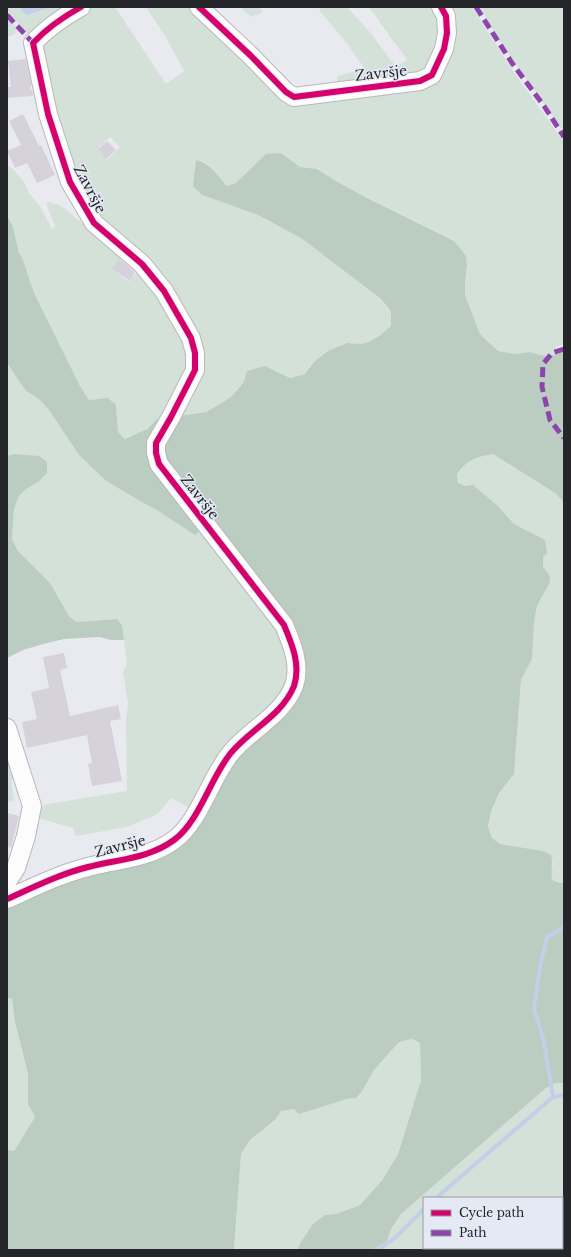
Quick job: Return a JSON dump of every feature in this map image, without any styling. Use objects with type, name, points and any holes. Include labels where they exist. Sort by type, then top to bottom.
[{"type":"street","name":"Završje","points":[[7,899],[54,877],[89,866],[122,861],[142,856],[174,840],[189,826],[214,778],[230,754],[285,701],[293,686],[297,673],[294,648],[284,625],[159,464],[156,453],[156,442],[171,417],[194,370],[195,353],[191,338],[164,291],[142,264],[94,222],[70,182],[48,114],[33,43],[45,30],[81,7]]},
{"type":"street","name":"Završje","points":[[199,7],[286,92],[294,97],[420,81],[432,75],[444,49],[447,33],[446,16],[441,7]]},
{"type":"street","points":[[7,728],[32,806],[26,836],[16,868],[7,882]]},
{"type":"shaded area","points":[[7,7],[20,7],[21,10],[27,15],[51,7],[74,7],[28,34],[7,10]]},
{"type":"shaded area","points":[[88,7],[115,7],[166,84],[184,71],[164,34],[146,7],[192,7],[285,97],[434,79],[447,7],[472,7],[515,74],[564,142],[564,344],[555,347],[557,353],[551,356],[530,352],[515,354],[498,351],[480,334],[465,295],[467,266],[454,241],[367,198],[317,169],[300,167],[281,153],[236,183],[227,186],[203,161],[196,160],[202,195],[258,215],[301,238],[381,299],[391,311],[391,326],[369,342],[361,344],[347,343],[315,361],[305,374],[290,378],[276,371],[248,371],[244,382],[232,396],[222,403],[206,412],[174,417],[199,350],[102,224],[80,185],[54,106],[42,46],[50,30]],"holes":[[[110,137],[120,147],[107,160],[98,148]]]},
{"type":"shaded area","points":[[240,7],[259,7],[263,12],[251,17]]},
{"type":"shaded area","points":[[322,7],[347,7],[369,31],[396,67],[407,60],[369,7],[435,7],[443,22],[428,71],[337,86],[337,76],[365,69],[346,42],[319,10]]},
{"type":"shaded area","points":[[480,7],[564,7],[564,132],[499,40]]},
{"type":"shaded area","points":[[7,18],[16,28],[15,34],[7,37]]},
{"type":"shaded area","points":[[7,166],[12,168],[24,182],[29,193],[42,209],[52,229],[55,226],[46,203],[49,202],[64,208],[83,224],[100,233],[112,242],[134,261],[153,283],[162,295],[183,331],[188,342],[191,357],[187,376],[165,419],[157,419],[143,431],[126,439],[118,432],[116,405],[108,398],[89,400],[80,386],[34,293],[22,257],[19,253],[13,227],[7,215]],"holes":[[[120,257],[139,269],[129,282],[112,269]]]},
{"type":"shaded area","points":[[7,363],[26,391],[40,400],[49,410],[79,455],[105,480],[160,512],[203,529],[274,616],[292,659],[287,692],[193,810],[171,798],[158,814],[127,827],[76,836],[73,828],[35,817],[38,808],[48,804],[127,791],[126,721],[128,704],[123,671],[127,663],[122,625],[117,619],[76,622],[69,616],[50,583],[18,551],[12,539],[14,509],[19,496],[26,489],[38,482],[13,454],[7,456]]},
{"type":"shaded area","points":[[493,454],[555,493],[564,502],[564,883],[552,880],[551,873],[553,863],[543,851],[500,844],[492,838],[488,826],[491,812],[499,793],[514,774],[521,680],[532,659],[534,623],[537,606],[550,582],[550,576],[543,568],[543,557],[528,531],[514,524],[498,506],[458,483],[457,474],[468,462],[482,456]]},
{"type":"shaded area","points":[[7,759],[11,759],[17,778],[11,780],[14,801],[7,802]]},
{"type":"shaded area","points":[[7,998],[12,999],[15,1022],[28,1074],[28,1104],[35,1117],[14,1151],[7,1150]]},
{"type":"shaded area","points":[[412,1039],[420,1043],[421,1080],[398,1154],[383,1179],[360,1205],[336,1214],[325,1215],[301,1242],[297,1250],[234,1250],[241,1154],[250,1140],[276,1119],[281,1111],[356,1098],[374,1070],[399,1042]]},
{"type":"shaded area","points":[[555,1083],[564,1083],[564,1250],[392,1250],[389,1248],[385,1250],[373,1250],[387,1241],[391,1229],[401,1214],[546,1088]]},
{"type":"green space","points":[[281,153],[300,167],[317,169],[367,198],[454,241],[466,256],[467,266],[465,295],[480,334],[498,351],[515,354],[530,352],[551,356],[564,351],[564,502],[555,493],[493,454],[482,456],[468,462],[457,474],[458,483],[465,486],[473,485],[498,506],[514,524],[545,540],[547,553],[543,557],[543,567],[550,576],[550,582],[537,606],[534,623],[532,659],[521,680],[514,774],[499,793],[491,812],[488,826],[492,838],[500,844],[543,851],[551,855],[552,880],[564,883],[564,1083],[555,1083],[546,1088],[401,1214],[391,1229],[387,1241],[373,1250],[297,1250],[313,1224],[325,1215],[336,1214],[360,1205],[383,1179],[398,1154],[421,1080],[420,1043],[412,1039],[399,1042],[374,1070],[362,1091],[356,1098],[347,1099],[299,1114],[294,1109],[281,1111],[276,1119],[250,1140],[241,1154],[234,1250],[7,1250],[7,1150],[14,1151],[35,1117],[28,1104],[28,1074],[15,1022],[12,999],[7,998],[7,908],[42,887],[169,849],[223,770],[273,719],[299,653],[160,451],[174,417],[206,412],[222,403],[232,396],[244,382],[247,371],[265,366],[290,378],[305,374],[315,361],[328,351],[347,343],[361,344],[369,342],[391,326],[391,311],[381,299],[301,238],[258,215],[202,195],[193,186],[196,160],[209,166],[227,186],[236,183],[266,154]]},
{"type":"green space","points":[[7,215],[13,227],[19,253],[22,257],[34,293],[80,386],[89,400],[108,398],[116,405],[118,432],[125,439],[147,429],[157,419],[165,419],[152,443],[203,529],[195,535],[160,512],[105,480],[79,455],[49,410],[40,400],[26,391],[7,363]]},
{"type":"green space","points":[[13,454],[39,456],[47,462],[47,473],[38,482],[26,489],[19,496],[14,509],[12,539],[18,551],[50,583],[69,616],[76,622],[117,619],[122,625],[124,640],[111,640],[99,637],[64,639],[23,650],[7,658],[7,456]]},
{"type":"water","points":[[21,7],[52,7],[27,15],[21,10]]},
{"type":"building","points":[[26,59],[31,83],[30,90],[32,90],[33,96],[7,98],[7,87],[11,87],[8,61]]},
{"type":"building","points":[[23,114],[39,146],[41,145],[55,175],[37,183],[27,163],[15,168],[7,151],[21,145],[9,121]]},
{"type":"building","points":[[107,141],[116,150],[106,159],[98,149]]},
{"type":"building","points":[[119,258],[135,272],[130,281],[112,269]]},
{"type":"building","points":[[64,653],[67,668],[60,670],[70,716],[118,705],[121,719],[110,721],[122,781],[92,786],[88,764],[92,763],[87,735],[27,748],[22,722],[37,719],[31,692],[49,688],[43,657]]},
{"type":"building","points":[[7,813],[19,816],[11,848],[7,846]]},
{"type":"waterway","points":[[437,1197],[553,1097],[544,1042],[534,1008],[540,967],[547,937],[564,927]]},
{"type":"waterway","points":[[553,1097],[564,1095]]},
{"type":"waterway","points":[[378,1250],[396,1237],[423,1210]]},
{"type":"marked path","points":[[476,7],[512,63],[544,106],[564,137]]},
{"type":"marked path","points":[[7,15],[33,43]]},
{"type":"marked path","points":[[564,349],[552,353],[543,364],[542,387],[550,420],[564,438]]},
{"type":"cycle path","points":[[7,899],[67,873],[99,864],[143,855],[174,840],[183,832],[190,822],[216,775],[230,754],[246,737],[282,706],[289,697],[294,686],[297,670],[295,655],[284,625],[159,464],[156,453],[156,443],[195,370],[195,353],[191,338],[164,291],[142,264],[94,223],[70,182],[48,114],[33,43],[44,32],[81,7]]},
{"type":"cycle path","points":[[199,7],[251,56],[286,92],[294,97],[420,81],[432,75],[444,49],[447,33],[446,16],[441,7]]}]
